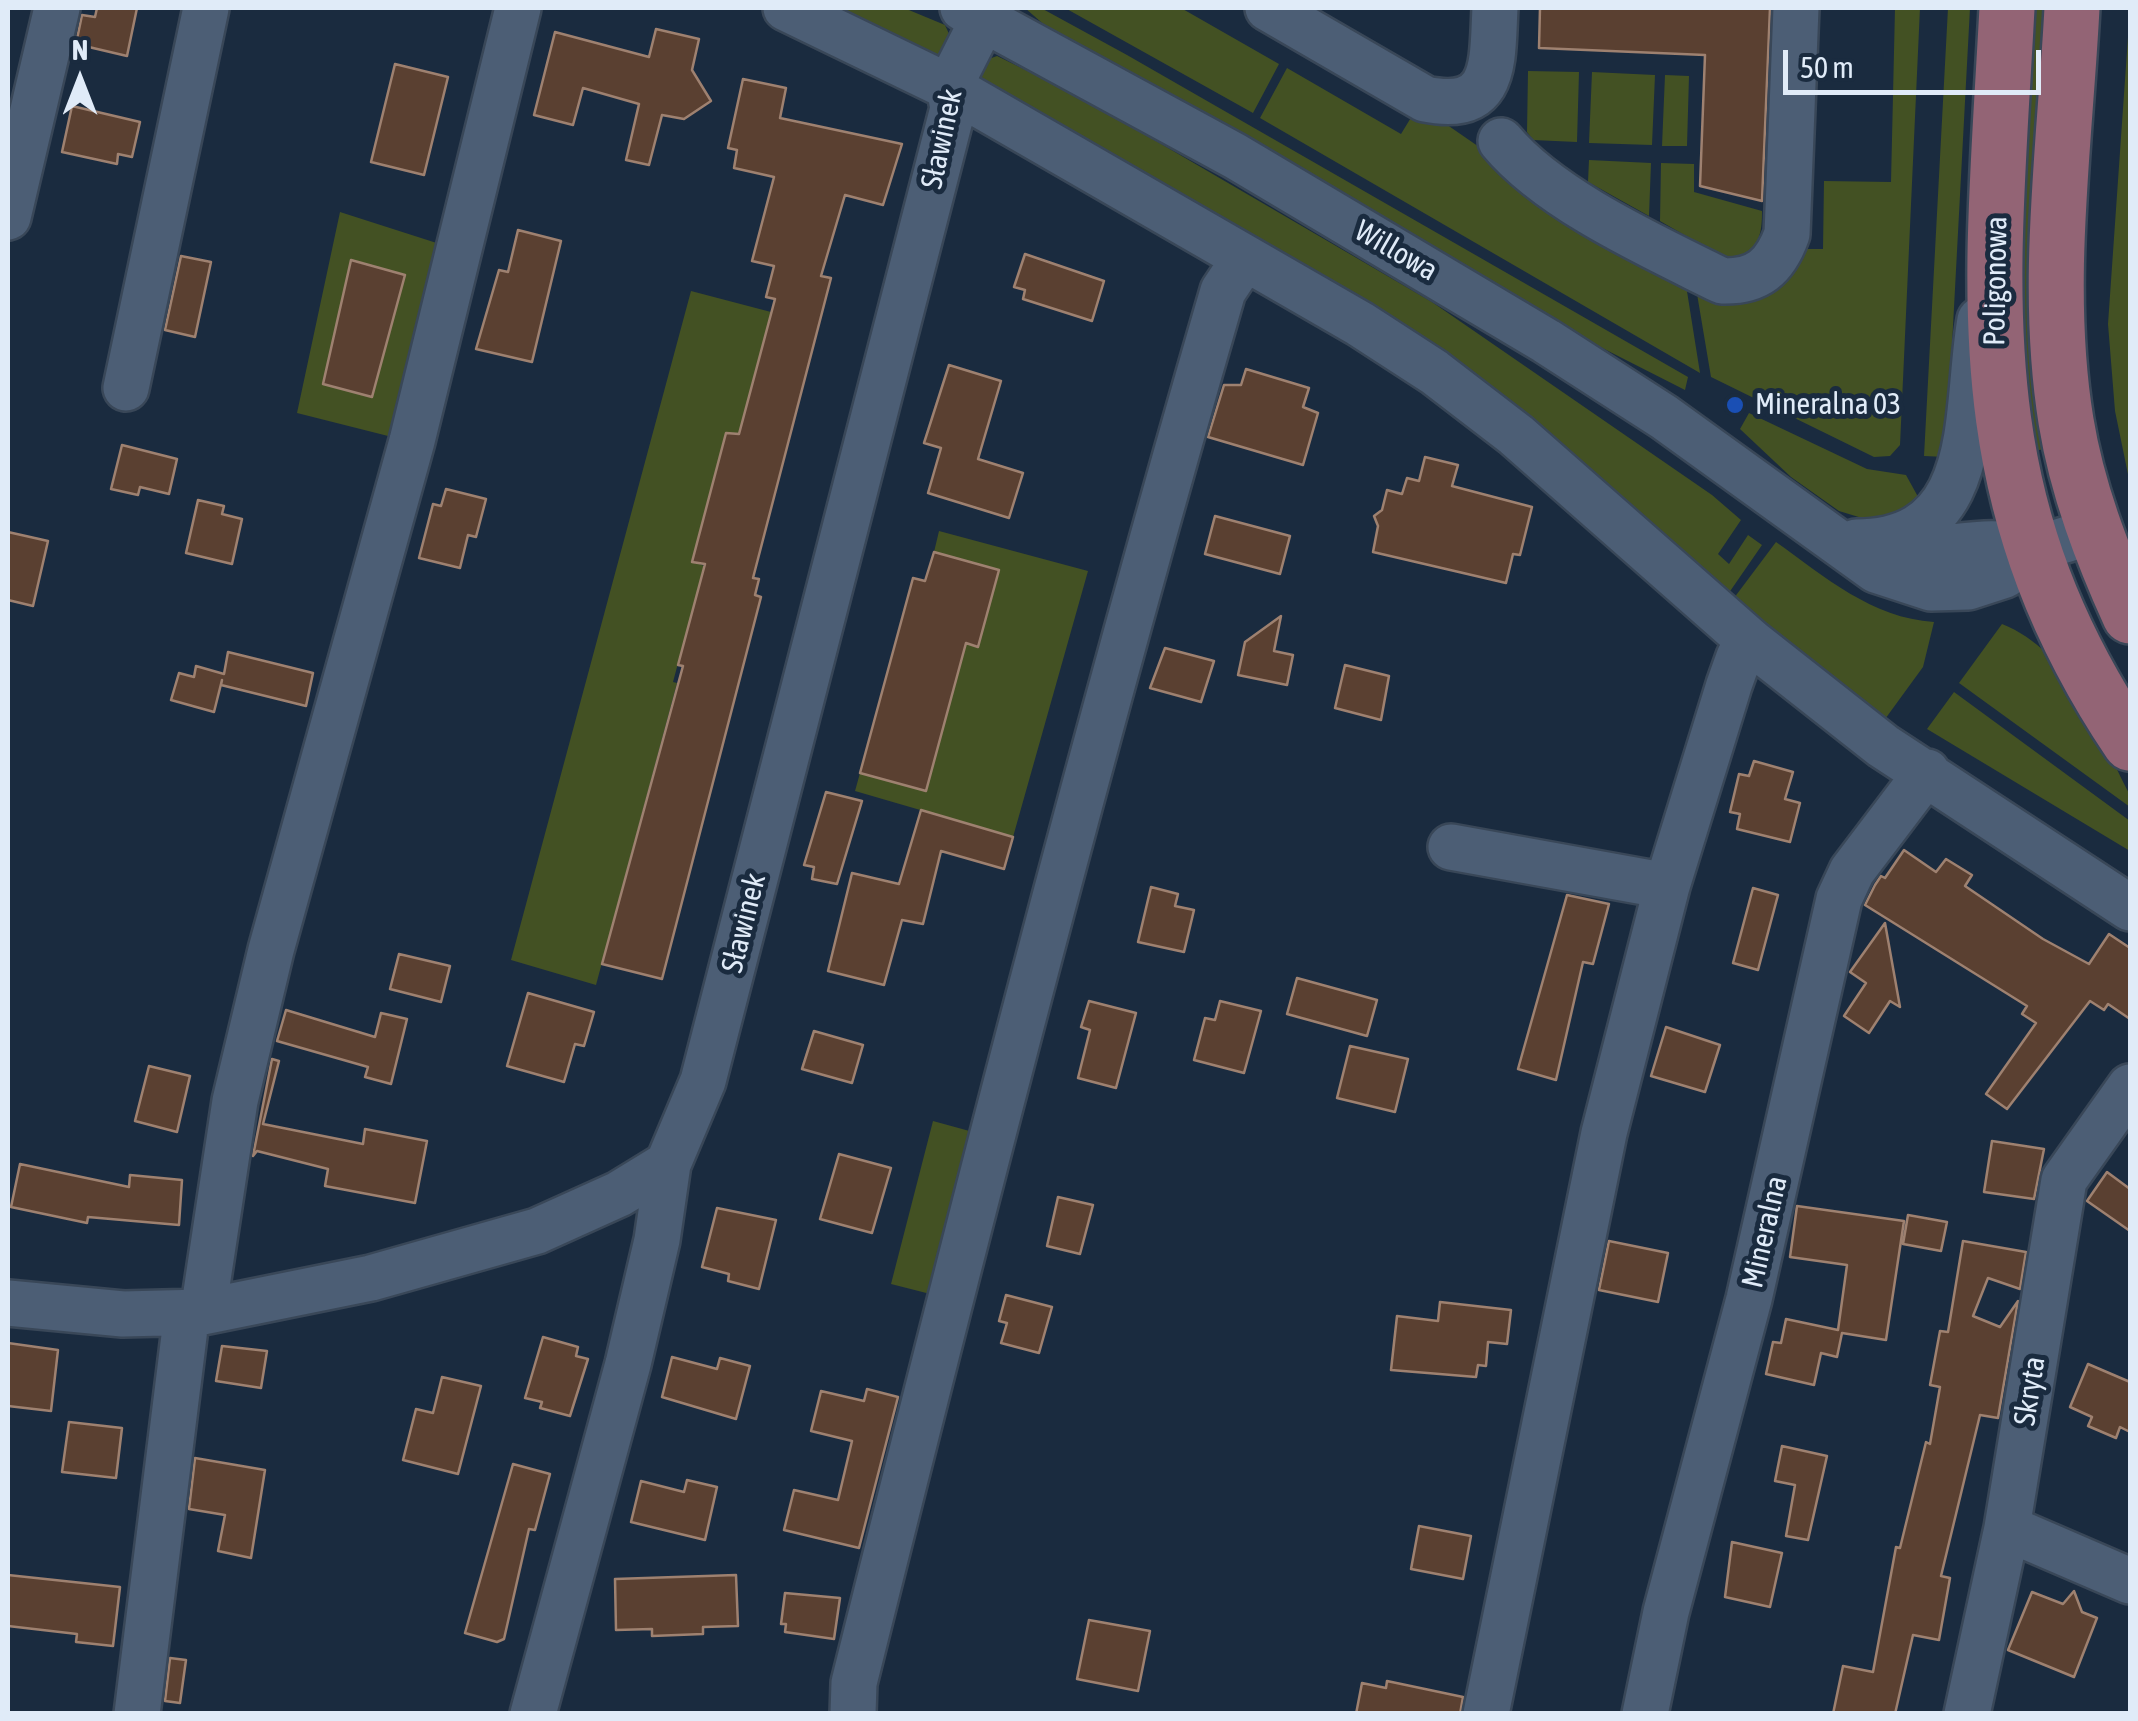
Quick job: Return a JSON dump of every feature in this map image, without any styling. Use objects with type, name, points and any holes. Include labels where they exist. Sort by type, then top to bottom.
[{"type":"main road","name":"Poligonowa","points":[[2007,8],[1994,264],[1995,368],[2004,442],[2032,550],[2086,672],[2130,742]]},
{"type":"main road","name":"Poligonowa","points":[[2072,8],[2058,336],[2066,420],[2094,531],[2130,616]]},
{"type":"street","points":[[8,217],[57,8]]},
{"type":"street","points":[[126,388],[206,8]]},
{"type":"street","points":[[137,1714],[195,1312],[235,1101],[262,988],[412,441],[518,8]]},
{"type":"street","points":[[786,8],[949,87],[1434,372],[1516,434],[1751,642],[1883,746],[2130,908]]},
{"type":"street","points":[[1268,8],[1425,98],[1449,104],[1488,124],[1517,160],[1576,200],[1722,280],[1746,282],[1765,272],[1780,254],[1787,234],[1796,8]]},
{"type":"street","points":[[1488,124],[1486,86],[1492,62],[1494,8]]},
{"type":"street","name":"Sławinek","points":[[534,1714],[628,1364],[657,1240],[668,1164],[708,1062],[953,108],[949,87],[978,11]]},
{"type":"street","name":"Willowa","points":[[978,11],[1500,312],[1664,418],[1876,570],[1931,588],[1990,582],[2032,550],[2094,531]]},
{"type":"street","points":[[852,1714],[854,1683],[926,1394],[1113,672],[1223,291],[1245,258]]},
{"type":"street","points":[[1856,542],[1878,542],[1914,530],[1946,502],[1959,475],[1979,324],[1994,264]]},
{"type":"street","name":"Willowa","points":[[1812,523],[1856,542],[1911,553],[1987,543],[2032,550]]},
{"type":"street","points":[[1486,1714],[1604,1133],[1668,886],[1729,685],[1739,656],[1751,642]]},
{"type":"street","name":"Mineralna","points":[[1645,1714],[1666,1612],[1749,1299],[1840,899],[1852,871],[1927,772]]},
{"type":"street","points":[[1451,846],[1668,886]]},
{"type":"street","name":"Skryta","points":[[1967,1714],[2008,1528],[2064,1180],[2130,1086]]},
{"type":"street","points":[[8,1304],[123,1314],[195,1312],[371,1278],[537,1231],[619,1194],[668,1164]]},
{"type":"street","points":[[2008,1528],[2130,1581]]},
{"type":"green space","points":[[819,8],[904,8],[945,25],[950,36],[943,55],[934,60]]},
{"type":"green space","points":[[1025,8],[1041,8],[1127,55],[1688,377],[1685,390],[1555,324],[1284,160],[1049,29]]},
{"type":"green space","points":[[1065,8],[1181,8],[1279,64],[1253,113]]},
{"type":"green space","points":[[1895,8],[1920,8],[1900,445],[1890,456],[1874,457],[1711,377],[1696,288],[1799,249],[1823,249],[1824,181],[1891,182]]},
{"type":"green space","points":[[1948,8],[1970,8],[1946,457],[1924,456]]},
{"type":"green space","points":[[2027,8],[2052,8],[2051,448],[2027,452],[2020,416]]},
{"type":"green space","points":[[2130,8],[2130,484],[2115,411],[2108,324]]},
{"type":"green space","points":[[997,56],[1079,96],[1432,302],[1712,495],[1741,520],[1718,554],[1729,564],[1748,535],[1762,545],[1724,600],[978,82],[986,60]]},
{"type":"green space","points":[[1287,68],[1401,134],[1415,111],[1443,122],[1485,151],[1510,185],[1535,202],[1686,285],[1700,373],[1260,118]]},
{"type":"green space","points":[[1528,71],[1579,72],[1577,142],[1533,140],[1527,132]]},
{"type":"green space","points":[[1592,72],[1655,75],[1652,145],[1589,143]]},
{"type":"green space","points":[[1665,75],[1689,76],[1687,146],[1662,146]]},
{"type":"green space","points":[[1589,160],[1651,163],[1649,216],[1588,182]]},
{"type":"green space","points":[[1661,163],[1694,164],[1694,192],[1762,211],[1760,234],[1754,246],[1734,259],[1719,255],[1660,221]]},
{"type":"green space","points":[[340,212],[446,246],[396,438],[297,413]]},
{"type":"green space","points":[[691,291],[771,312],[739,434],[729,434],[695,562],[704,566],[673,682],[677,683],[596,985],[511,960]]},
{"type":"green space","points":[[1749,413],[1867,469],[1906,475],[1922,504],[1875,522],[1839,511],[1791,477],[1740,429]]},
{"type":"green space","points":[[939,531],[1088,571],[1013,837],[855,791],[860,773],[926,791],[966,643],[977,647],[999,570],[934,552]]},
{"type":"green space","points":[[1776,542],[1850,594],[1890,613],[1934,622],[1923,667],[1880,726],[1731,602]]},
{"type":"green space","points":[[2002,624],[2026,637],[2065,674],[2130,795],[2130,807],[1959,683]]},
{"type":"green space","points":[[1954,692],[2130,821],[2130,851],[1927,729]]},
{"type":"green space","points":[[933,1121],[995,1138],[946,1298],[891,1284]]},
{"type":"building","points":[[97,8],[137,8],[127,56],[76,44],[82,15],[95,17]]},
{"type":"building","points":[[1540,8],[1770,8],[1762,201],[1700,186],[1705,55],[1539,48]]},
{"type":"building","points":[[656,29],[699,39],[692,70],[711,101],[684,119],[662,115],[649,165],[626,160],[639,104],[583,88],[573,125],[534,115],[555,32],[649,57]]},
{"type":"building","points":[[395,64],[448,77],[424,175],[371,162]]},
{"type":"building","points":[[743,79],[786,88],[780,118],[902,144],[883,205],[845,195],[821,276],[831,278],[753,578],[759,579],[755,595],[761,597],[662,979],[602,964],[683,666],[678,665],[705,564],[692,562],[726,433],[739,434],[775,299],[766,297],[774,266],[752,261],[774,177],[734,168],[737,150],[728,148]]},
{"type":"building","points":[[72,106],[140,122],[132,157],[118,154],[117,164],[62,152]]},
{"type":"building","points":[[518,230],[561,241],[532,362],[476,349],[499,270],[508,272]]},
{"type":"building","points":[[1025,254],[1104,281],[1092,321],[1023,299],[1025,290],[1014,287]]},
{"type":"building","points":[[181,256],[211,262],[195,337],[165,330]]},
{"type":"building","points":[[351,260],[405,275],[372,397],[323,384]]},
{"type":"building","points":[[949,365],[1001,381],[978,459],[1023,473],[1009,518],[928,493],[941,448],[924,443]]},
{"type":"building","points":[[1246,369],[1309,388],[1303,407],[1318,413],[1303,465],[1208,437],[1224,385],[1241,385]]},
{"type":"building","points":[[122,445],[177,459],[169,494],[140,487],[138,495],[111,489]]},
{"type":"building","points":[[1425,457],[1458,465],[1452,486],[1532,507],[1520,555],[1513,554],[1506,583],[1373,552],[1378,526],[1374,516],[1382,510],[1387,490],[1402,494],[1407,478],[1419,481]]},
{"type":"building","points":[[446,489],[486,499],[476,537],[468,535],[460,568],[419,558],[433,504],[441,506]]},
{"type":"building","points":[[198,500],[224,506],[222,514],[242,519],[232,564],[186,553]]},
{"type":"building","points":[[1215,516],[1290,536],[1280,574],[1205,554]]},
{"type":"building","points":[[8,532],[48,541],[33,606],[8,600]]},
{"type":"building","points":[[934,552],[999,570],[978,647],[966,643],[926,791],[860,773],[913,578],[925,581]]},
{"type":"building","points":[[1281,616],[1274,651],[1293,655],[1287,685],[1238,675],[1245,642]]},
{"type":"building","points":[[1165,648],[1214,661],[1201,702],[1150,688]]},
{"type":"building","points":[[228,652],[313,673],[306,706],[221,685],[222,680],[214,712],[171,700],[179,673],[194,677],[196,666],[224,674]]},
{"type":"building","points":[[1345,665],[1389,676],[1381,720],[1335,708]]},
{"type":"building","points":[[1754,761],[1793,772],[1785,799],[1800,803],[1790,842],[1737,829],[1740,814],[1730,812],[1739,774],[1749,776]]},
{"type":"building","points":[[826,792],[862,801],[837,884],[812,879],[814,867],[804,865]]},
{"type":"building","points":[[921,810],[1013,837],[1004,869],[941,851],[923,924],[902,920],[884,985],[828,971],[852,873],[899,884]]},
{"type":"building","points":[[1904,850],[1936,872],[1946,859],[1972,875],[1965,886],[2043,939],[2089,964],[2109,934],[2130,948],[2130,1019],[2108,1004],[2104,1010],[2090,1001],[2007,1109],[1986,1094],[2036,1023],[2022,1014],[2027,1006],[1865,905],[1881,876],[1885,878]]},
{"type":"building","points":[[1151,887],[1178,894],[1175,906],[1194,910],[1184,952],[1138,942]]},
{"type":"building","points":[[1753,888],[1778,895],[1758,970],[1733,963]]},
{"type":"building","points":[[1567,895],[1609,904],[1593,964],[1583,962],[1556,1080],[1518,1069]]},
{"type":"building","points":[[1885,923],[1900,1007],[1890,1001],[1869,1033],[1844,1016],[1866,983],[1850,972]]},
{"type":"building","points":[[399,954],[450,966],[441,1002],[390,989]]},
{"type":"building","points":[[1297,978],[1377,1000],[1367,1036],[1287,1014]]},
{"type":"building","points":[[528,993],[594,1012],[584,1046],[575,1044],[564,1082],[507,1066]]},
{"type":"building","points":[[1089,1001],[1136,1013],[1116,1088],[1078,1078],[1090,1030],[1081,1027]]},
{"type":"building","points":[[1220,1001],[1261,1011],[1244,1073],[1194,1060],[1205,1018],[1215,1020]]},
{"type":"building","points":[[286,1010],[375,1037],[381,1013],[407,1019],[391,1084],[365,1077],[368,1067],[277,1041]]},
{"type":"building","points":[[1666,1027],[1720,1045],[1705,1092],[1651,1076]]},
{"type":"building","points":[[814,1031],[863,1045],[852,1083],[802,1069]]},
{"type":"building","points":[[1350,1046],[1408,1059],[1395,1112],[1337,1098]]},
{"type":"building","points":[[272,1059],[279,1061],[263,1124],[363,1144],[365,1129],[427,1141],[415,1203],[325,1186],[328,1169],[257,1151],[253,1156]]},
{"type":"building","points":[[149,1066],[190,1076],[177,1132],[135,1121]]},
{"type":"building","points":[[1992,1141],[2044,1149],[2034,1199],[1984,1192]]},
{"type":"building","points":[[839,1154],[891,1168],[872,1233],[820,1219]]},
{"type":"building","points":[[20,1164],[129,1187],[130,1175],[182,1180],[179,1225],[88,1217],[87,1223],[11,1207]]},
{"type":"building","points":[[2107,1172],[2130,1189],[2130,1231],[2087,1201]]},
{"type":"building","points":[[1058,1197],[1093,1205],[1080,1254],[1047,1246]]},
{"type":"building","points":[[1797,1206],[1904,1221],[1886,1340],[1842,1333],[1837,1357],[1821,1353],[1814,1385],[1766,1374],[1773,1342],[1781,1343],[1786,1319],[1838,1330],[1847,1265],[1790,1257]]},
{"type":"building","points":[[717,1208],[776,1220],[759,1289],[728,1281],[729,1274],[702,1267]]},
{"type":"building","points":[[1908,1215],[1947,1222],[1941,1251],[1903,1244]]},
{"type":"building","points":[[1609,1241],[1668,1253],[1658,1302],[1599,1290]]},
{"type":"building","points":[[1963,1241],[2026,1252],[2020,1289],[1988,1278],[1973,1316],[2000,1327],[2018,1301],[1998,1418],[1980,1415],[1941,1576],[1950,1578],[1939,1640],[1913,1635],[1895,1714],[1833,1714],[1843,1666],[1873,1672],[1896,1547],[1900,1548],[1926,1442],[1930,1444],[1940,1387],[1930,1385],[1940,1331],[1948,1332]]},
{"type":"building","points":[[1006,1295],[1052,1307],[1039,1353],[1001,1343],[1007,1323],[999,1321]]},
{"type":"building","points":[[1440,1302],[1511,1310],[1507,1344],[1488,1342],[1486,1366],[1478,1365],[1476,1377],[1391,1370],[1397,1316],[1438,1321]]},
{"type":"building","points":[[543,1337],[578,1347],[576,1356],[588,1359],[570,1416],[540,1408],[542,1402],[525,1398]]},
{"type":"building","points":[[8,1343],[58,1350],[51,1411],[8,1406]]},
{"type":"building","points":[[222,1346],[267,1351],[261,1388],[216,1381]]},
{"type":"building","points":[[672,1357],[717,1369],[720,1358],[750,1366],[736,1419],[662,1397]]},
{"type":"building","points":[[2088,1364],[2130,1382],[2130,1432],[2120,1427],[2116,1438],[2088,1426],[2092,1417],[2070,1407]]},
{"type":"building","points":[[442,1377],[481,1386],[458,1474],[403,1460],[416,1409],[433,1413]]},
{"type":"building","points":[[867,1389],[898,1397],[859,1548],[784,1530],[794,1490],[838,1500],[852,1441],[811,1431],[821,1391],[864,1401]]},
{"type":"building","points":[[69,1422],[122,1428],[116,1478],[62,1472]]},
{"type":"building","points":[[1782,1446],[1827,1456],[1808,1540],[1786,1536],[1795,1485],[1775,1481]]},
{"type":"building","points":[[195,1458],[265,1470],[251,1558],[218,1551],[225,1515],[189,1509]]},
{"type":"building","points":[[513,1464],[550,1474],[535,1530],[529,1529],[504,1639],[497,1642],[465,1633]]},
{"type":"building","points":[[687,1480],[717,1487],[705,1540],[631,1522],[641,1481],[684,1492]]},
{"type":"building","points":[[1419,1526],[1471,1536],[1463,1579],[1411,1569]]},
{"type":"building","points":[[1732,1542],[1782,1553],[1770,1607],[1725,1597]]},
{"type":"building","points":[[8,1575],[120,1587],[113,1646],[76,1642],[77,1634],[8,1626]]},
{"type":"building","points":[[736,1575],[738,1626],[703,1627],[703,1634],[652,1636],[652,1629],[616,1630],[615,1579]]},
{"type":"building","points":[[2074,1591],[2082,1612],[2097,1618],[2074,1677],[2008,1650],[2032,1592],[2063,1604]]},
{"type":"building","points":[[785,1593],[840,1598],[834,1639],[785,1632],[786,1624],[781,1624]]},
{"type":"building","points":[[1089,1620],[1150,1631],[1138,1691],[1077,1679]]},
{"type":"building","points":[[170,1658],[186,1660],[180,1703],[165,1701]]},
{"type":"building","points":[[1387,1681],[1463,1697],[1460,1714],[1356,1714],[1362,1683],[1386,1688]]},
{"type":"place","name":"Mineralna 03","points":[[1735,405]]}]
